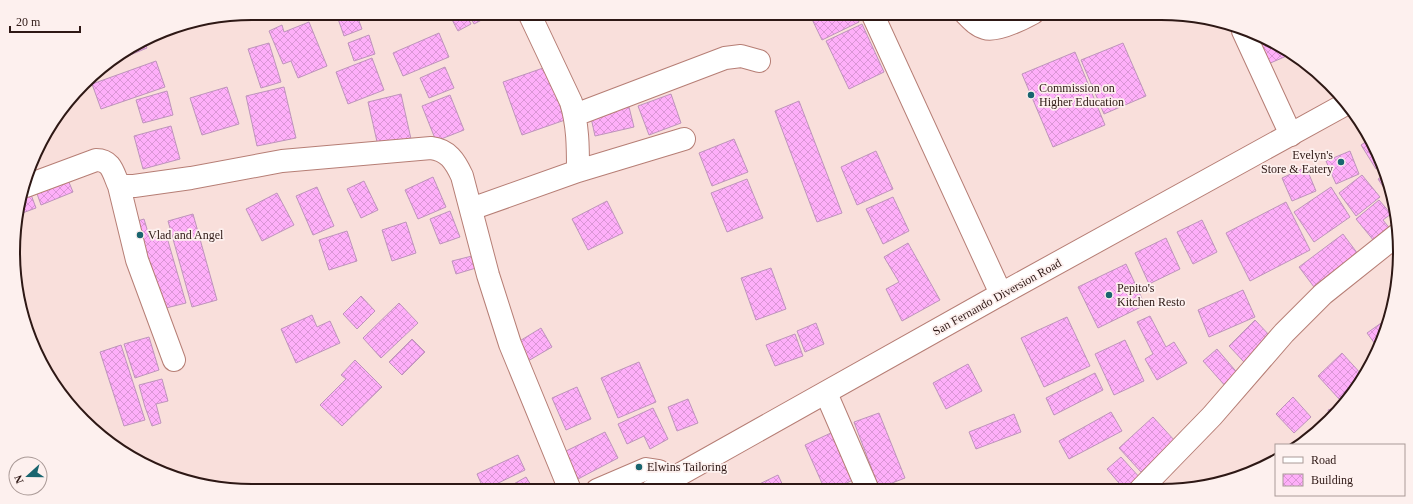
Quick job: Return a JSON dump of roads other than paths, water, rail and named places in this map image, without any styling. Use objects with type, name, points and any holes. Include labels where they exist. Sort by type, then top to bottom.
[{"type":"main road","points":[[532,20],[571,102],[575,115],[577,129],[578,171]]},
{"type":"main road","points":[[875,20],[1001,294]]},
{"type":"main road","points":[[972,20],[985,28],[995,29],[1016,20]]},
{"type":"main road","points":[[1245,36],[1291,135]]},
{"type":"main road","points":[[575,115],[725,58],[741,56],[759,61]]},
{"type":"main road","name":"San Fernando Diversion Road","points":[[663,484],[1001,294],[1342,107]]},
{"type":"main road","points":[[470,209],[578,171],[684,139]]},
{"type":"main road","points":[[119,186],[134,186],[169,181],[282,161],[432,148],[444,151],[455,162],[462,176],[488,275],[510,344],[568,484]]},
{"type":"main road","points":[[30,185],[96,160],[107,162],[110,165],[119,186],[137,260],[174,360]]},
{"type":"main road","points":[[1146,484],[1212,416],[1284,333],[1324,294],[1393,238]]},
{"type":"main road","points":[[826,393],[865,484]]},
{"type":"main road","points":[[611,484],[646,469],[659,471],[661,484]]},
{"type":"place","name":"Commission on Higher Education","points":[[1031,95]]},
{"type":"place","name":"Evelyn's Store & Eatery","points":[[1341,162]]},
{"type":"place","name":"Vlad and Angel","points":[[140,235]]},
{"type":"place","name":"Pepito's Kitchen Resto","points":[[1109,295]]},
{"type":"place","name":"Elwins Tailoring","points":[[639,467]]}]
